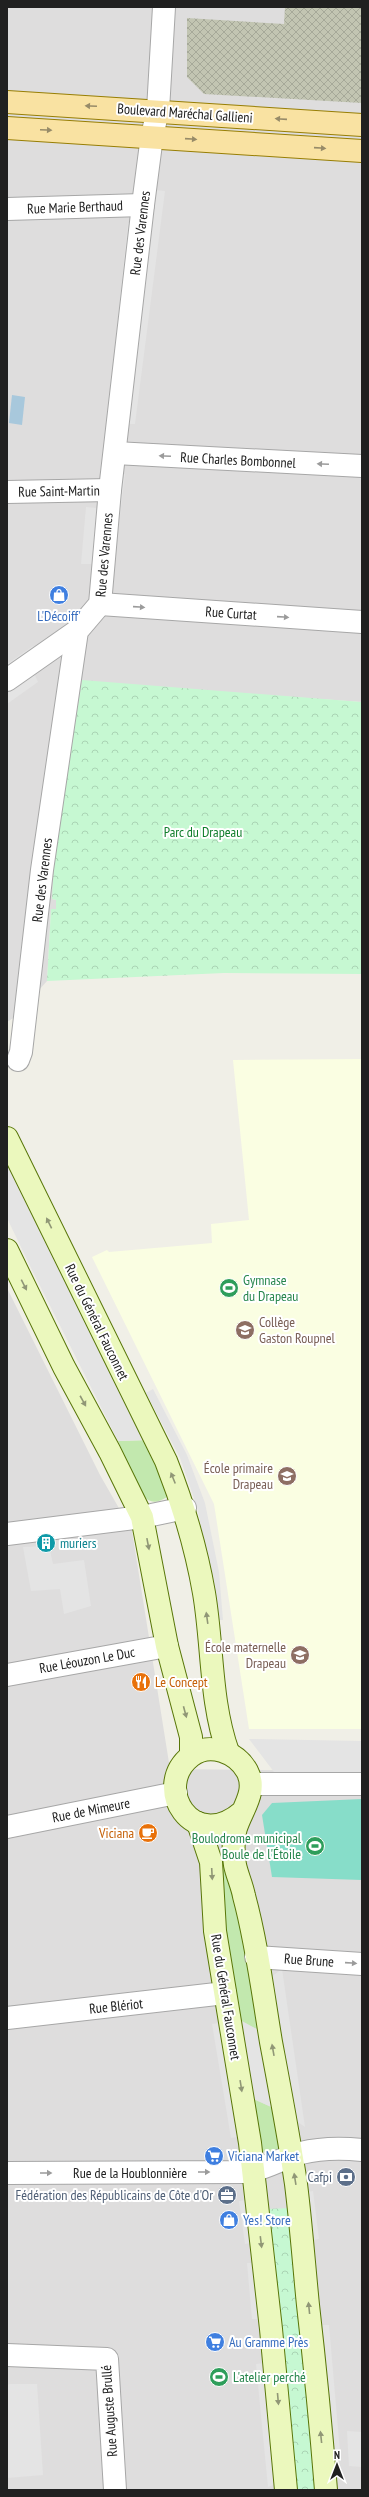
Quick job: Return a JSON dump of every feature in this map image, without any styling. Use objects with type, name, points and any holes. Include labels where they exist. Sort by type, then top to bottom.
[{"type":"main road","name":"Boulevard Maréchal Gallieni","points":[[7,102],[158,110],[362,125]]},
{"type":"main road","name":"Boulevard Maréchal Gallieni","points":[[7,128],[152,136],[362,151]]},
{"type":"main road","name":"Rue du Général Fauconnet","points":[[7,1138],[166,1462],[185,1508],[204,1593],[217,1708],[228,1752]]},
{"type":"main road","points":[[7,1250],[64,1367],[110,1452],[142,1517],[167,1646],[192,1737],[192,1755],[178,1776],[176,1793],[183,1812],[189,1819],[198,1823],[222,1824],[233,1820],[242,1812]]},
{"type":"main road","points":[[192,1755],[208,1750],[228,1752],[242,1764],[248,1773],[251,1784],[250,1795],[235,1831],[234,1862],[245,1897],[292,2157],[326,2490]]},
{"type":"main road","name":"Rue du Général Fauconnet","points":[[198,1823],[212,1862],[215,1931],[250,2143],[271,2329],[286,2490]]},
{"type":"street","name":"Rue des Varennes","points":[[18,1060],[21,1052],[42,870],[77,631],[100,604],[110,490],[143,205],[152,136],[158,110],[164,7]]},
{"type":"street","name":"Rue Marie Berthaud","points":[[7,209],[143,205]]},
{"type":"street","name":"Rue Charles Bombonnel","points":[[115,453],[362,466]]},
{"type":"street","name":"Rue Saint-Martin","points":[[7,492],[110,490]]},
{"type":"street","name":"Rue Curtat","points":[[100,604],[362,622]]},
{"type":"street","points":[[7,680],[77,631]]},
{"type":"street","points":[[7,1534],[142,1517],[185,1508]]},
{"type":"street","name":"Rue Léouzon Le Duc","points":[[7,1675],[167,1646]]},
{"type":"street","points":[[251,1784],[362,1784]]},
{"type":"street","name":"Rue de Mimeure","points":[[7,1827],[176,1793]]},
{"type":"street","name":"Rue Brune","points":[[256,1957],[362,1964]]},
{"type":"street","name":"Rue Blériot","points":[[7,2018],[225,1993]]},
{"type":"street","points":[[253,2171],[300,2153],[336,2148],[362,2150]]},
{"type":"street","name":"Rue de la Houblonnière","points":[[7,2173],[253,2171]]},
{"type":"street","name":"Rue Auguste Brullé","points":[[7,2355],[107,2359],[115,2490]]},
{"type":"shaded area","points":[[7,7],[362,7],[362,702],[170,688],[52,899],[56,900],[56,909],[51,909],[47,981],[15,1017],[7,1022]]},
{"type":"shaded area","points":[[285,7],[362,7],[362,103],[204,94],[187,77],[187,18],[284,24]]},
{"type":"shaded area","points":[[145,189],[165,191],[135,424],[118,424],[113,472],[125,474],[114,564],[81,564],[86,507],[108,509],[102,470],[128,223],[141,223]]},
{"type":"shaded area","points":[[33,646],[42,656],[30,664],[38,682],[7,704],[7,664]]},
{"type":"shaded area","points":[[362,1059],[362,1729],[249,1729],[214,1504],[92,1257],[107,1250],[109,1252],[212,1243],[211,1224],[249,1220],[233,1060]]},
{"type":"shaded area","points":[[7,1152],[148,1440],[118,1441],[31,1268],[7,1218]]},
{"type":"shaded area","points":[[7,1288],[100,1475],[132,1531],[170,1769],[362,1771],[362,2490],[7,2490]]},
{"type":"shaded area","points":[[153,1389],[187,1455],[205,1503],[219,1572],[223,1620],[217,1620],[211,1575],[197,1507],[180,1458],[146,1393]]},
{"type":"shaded area","points":[[49,1546],[53,1564],[84,1560],[91,1606],[64,1614],[60,1589],[31,1591],[23,1547]]},
{"type":"shaded area","points":[[249,1739],[362,1741],[362,1772],[274,1772]]},
{"type":"shaded area","points":[[282,1969],[305,2127],[296,2121],[271,1977]]},
{"type":"shaded area","points":[[236,2018],[266,2034],[278,2110],[249,2097]]},
{"type":"shaded area","points":[[219,2023],[238,2137],[231,2138],[212,2024]]},
{"type":"shaded area","points":[[313,2191],[319,2239],[313,2240],[307,2192]]},
{"type":"shaded area","points":[[245,2200],[251,2243],[245,2244],[239,2201]]},
{"type":"shaded area","points":[[247,2263],[253,2263],[258,2319],[252,2319]]},
{"type":"shaded area","points":[[322,2325],[329,2325],[340,2452],[335,2453]]},
{"type":"shaded area","points":[[265,2363],[275,2484],[268,2487],[256,2364]]},
{"type":"shaded area","points":[[37,2384],[43,2475],[7,2478],[7,2385]]},
{"type":"shaded area","points":[[347,2431],[362,2432],[362,2467],[349,2466]]},
{"type":"green space","name":"Parc du Drapeau","points":[[82,680],[362,702],[362,974],[224,973],[47,981],[51,909],[56,909],[56,900],[52,899],[54,861]]},
{"type":"green space","points":[[148,1440],[169,1491],[167,1497],[156,1502],[148,1500],[142,1495],[118,1441]]},
{"type":"green space","name":"Boulodrome municipal Boule de l'Étoile","points":[[362,1799],[362,1880],[272,1877],[262,1815],[272,1803]]},
{"type":"green space","points":[[224,1850],[266,2034],[236,2018],[220,1930],[219,1851]]},
{"type":"green space","points":[[249,2097],[278,2110],[280,2150],[272,2154],[258,2150]]},
{"type":"green space","points":[[291,2208],[318,2490],[289,2490],[265,2209]]},
{"type":"water","points":[[12,395],[25,397],[22,425],[9,423]]},
{"type":"place","name":"L'Décoiff'","points":[[59,595]]},
{"type":"place","name":"Gymnase du Drapeau","points":[[229,1288]]},
{"type":"place","name":"Collège Gaston Roupnel","points":[[245,1330]]},
{"type":"place","name":"École primaire Drapeau","points":[[287,1476]]},
{"type":"place","name":"muriers","points":[[46,1543]]},
{"type":"place","name":"École maternelle Drapeau","points":[[300,1655]]},
{"type":"place","name":"Le Concept","points":[[141,1682]]},
{"type":"place","name":"Viciana","points":[[148,1833]]},
{"type":"place","name":"Boulodrome municipal Boule de l'Étoile","points":[[315,1846]]},
{"type":"place","name":"Viciana Market","points":[[214,2156]]},
{"type":"place","name":"Cafpi","points":[[346,2177]]},
{"type":"place","name":"Fédération des Républicains de Côte d'Or","points":[[227,2195]]},
{"type":"place","name":"Yes! Store","points":[[229,2220]]},
{"type":"place","name":"Au Gramme Près","points":[[215,2342]]},
{"type":"place","name":"L'atelier perché","points":[[219,2377]]}]
